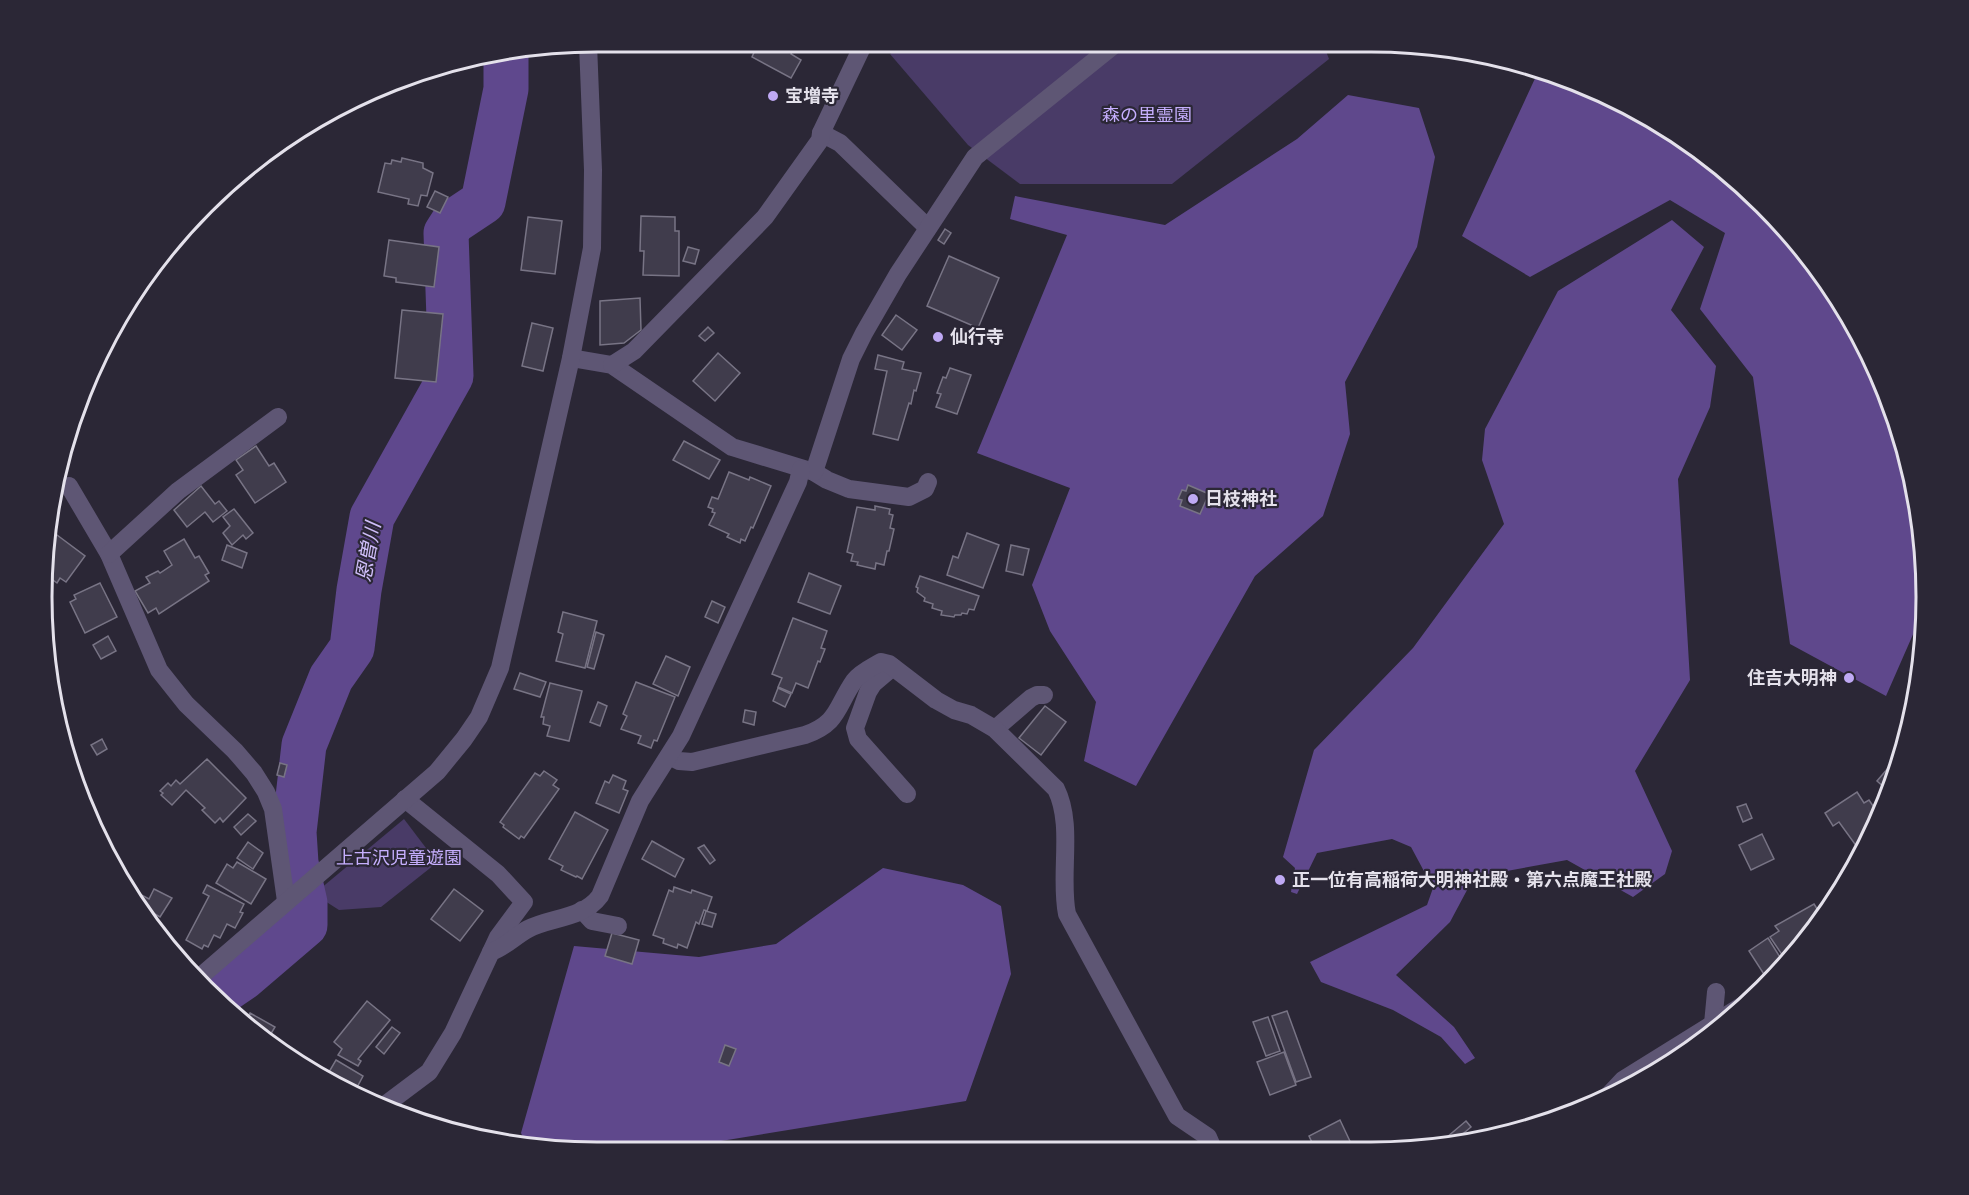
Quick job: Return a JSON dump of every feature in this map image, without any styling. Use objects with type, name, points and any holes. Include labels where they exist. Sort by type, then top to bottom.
[{"type":"street","points":[[612,365],[634,351],[765,217],[820,140],[821,133],[860,52]]},
{"type":"street","points":[[491,952],[500,949],[528,929],[562,919],[582,910],[595,903],[600,896],[640,801],[681,736],[798,482],[808,471],[851,359],[898,274],[975,157],[1105,52]]},
{"type":"street","points":[[204,974],[437,772],[464,740],[479,717],[500,668],[571,358],[592,248],[593,170],[588,53]]},
{"type":"street","points":[[821,133],[840,143],[928,228]]},
{"type":"street","points":[[571,358],[612,365],[732,447],[808,471],[849,489],[909,497],[925,489],[928,482]]},
{"type":"street","points":[[109,554],[178,491],[278,417]]},
{"type":"street","points":[[69,486],[109,554],[159,670],[186,704],[235,751],[254,773],[266,792],[297,892]]},
{"type":"street","points":[[669,756],[679,761],[692,762],[819,730],[831,720],[855,680],[863,672],[881,662],[893,662],[936,700],[954,710],[972,715],[995,729],[1056,789],[1061,799],[1065,825],[1064,899],[1067,914],[1177,1116],[1208,1137],[1210,1142]]},
{"type":"street","points":[[893,662],[868,692],[855,728],[858,739],[908,794]]},
{"type":"street","points":[[995,729],[1032,698],[1044,695]]},
{"type":"street","points":[[390,1101],[429,1072],[453,1033],[498,937],[524,902],[498,874],[405,800]]},
{"type":"street","points":[[582,910],[592,921],[618,926]]},
{"type":"street","points":[[1713,1022],[1716,992]]},
{"type":"street","points":[[1622,1081],[1701,1032]]},
{"type":"green space","name":"森の里霊園","points":[[893,52],[1326,52],[1329,59],[1172,184],[1020,184],[968,145],[890,54]]},
{"type":"green space","name":"上古沢児童遊園","points":[[404,819],[426,848],[434,865],[381,907],[339,910],[314,894]]},
{"type":"shaded area","points":[[1535,78],[1613,109],[1674,144],[1731,188],[1781,238],[1825,295],[1860,356],[1888,422],[1898,456],[1912,526],[1915,562],[1915,630],[1886,696],[1790,644],[1753,377],[1700,309],[1725,233],[1670,200],[1530,277],[1462,236]]},
{"type":"shaded area","points":[[1348,95],[1419,108],[1435,157],[1417,247],[1345,382],[1350,434],[1323,516],[1255,576],[1136,786],[1084,761],[1096,702],[1050,631],[1032,585],[1070,488],[977,453],[1067,235],[1010,219],[1015,196],[1165,225],[1297,139]]},
{"type":"shaded area","points":[[1672,220],[1704,247],[1671,310],[1716,366],[1710,407],[1678,479],[1690,680],[1635,771],[1672,851],[1665,874],[1633,897],[1567,860],[1474,877],[1450,922],[1396,975],[1454,1027],[1475,1058],[1465,1064],[1441,1037],[1393,1010],[1321,982],[1310,962],[1427,905],[1433,888],[1411,847],[1392,839],[1317,853],[1297,894],[1291,892],[1295,868],[1283,857],[1314,750],[1413,648],[1504,524],[1482,460],[1485,429],[1558,291]]},
{"type":"shaded area","points":[[883,868],[963,885],[1001,906],[1011,974],[966,1101],[715,1142],[598,1142],[523,1138],[521,1133],[574,946],[699,957],[776,944]]},
{"type":"building","points":[[754,52],[792,52],[791,54],[801,60],[791,78],[752,57]]},
{"type":"building","points":[[402,158],[423,163],[423,168],[433,173],[427,196],[421,195],[418,206],[408,204],[409,199],[378,192],[385,163],[391,164],[392,160],[401,162]]},
{"type":"building","points":[[435,191],[448,197],[440,213],[427,207]]},
{"type":"building","points":[[641,216],[675,217],[675,231],[679,231],[679,276],[643,275],[644,251],[640,251]]},
{"type":"building","points":[[528,217],[562,221],[555,274],[521,270]]},
{"type":"building","points":[[945,229],[951,233],[944,244],[938,240]]},
{"type":"building","points":[[389,240],[439,247],[434,287],[396,282],[396,278],[384,276]]},
{"type":"building","points":[[688,247],[699,250],[695,264],[683,261]]},
{"type":"building","points":[[949,256],[999,278],[978,328],[927,306]]},
{"type":"building","points":[[640,298],[641,330],[624,343],[600,345],[600,301]]},
{"type":"building","points":[[402,310],[443,314],[436,382],[395,378]]},
{"type":"building","points":[[896,315],[917,330],[902,350],[882,335]]},
{"type":"building","points":[[532,323],[553,328],[543,371],[522,366]]},
{"type":"building","points":[[708,327],[714,333],[705,341],[699,336]]},
{"type":"building","points":[[718,353],[740,373],[715,401],[693,381]]},
{"type":"building","points":[[878,355],[904,362],[902,369],[921,373],[898,440],[873,434],[887,371],[875,369]]},
{"type":"building","points":[[950,368],[971,375],[957,414],[936,407],[941,394],[937,393],[943,377],[946,378]]},
{"type":"building","points":[[684,441],[720,460],[709,479],[673,460]]},
{"type":"building","points":[[256,446],[269,466],[274,463],[286,482],[255,503],[236,475],[243,470],[236,460]]},
{"type":"building","points":[[729,472],[749,480],[750,477],[771,486],[753,528],[751,527],[745,541],[741,539],[740,543],[727,537],[729,534],[709,525],[715,513],[708,507],[712,497],[718,499]]},
{"type":"building","name":"日枝神社","points":[[1188,485],[1209,494],[1200,514],[1180,506],[1182,500],[1178,499],[1182,490],[1186,491]]},
{"type":"building","points":[[201,486],[215,504],[219,501],[227,511],[213,522],[205,512],[187,527],[174,510]]},
{"type":"building","points":[[875,506],[890,509],[889,514],[893,515],[890,528],[894,529],[884,565],[876,563],[875,569],[857,565],[858,562],[851,561],[853,554],[847,552],[857,507],[875,510]]},
{"type":"building","points":[[234,509],[253,533],[246,539],[243,535],[232,545],[223,533],[230,526],[223,517]]},
{"type":"building","points":[[967,533],[999,545],[983,588],[947,575],[953,556],[958,558]]},
{"type":"building","points":[[56,534],[85,556],[66,582],[60,578],[57,583],[53,580]]},
{"type":"building","points":[[184,539],[195,558],[199,556],[209,573],[205,575],[209,581],[159,614],[156,608],[148,613],[135,591],[150,583],[146,577],[158,571],[160,573],[172,565],[164,551]]},
{"type":"building","points":[[227,545],[247,553],[242,568],[222,560]]},
{"type":"building","points":[[1011,545],[1029,549],[1023,575],[1006,571]]},
{"type":"building","points":[[809,573],[841,586],[830,614],[798,602]]},
{"type":"building","points":[[920,576],[979,596],[974,610],[969,609],[967,614],[962,613],[954,617],[941,615],[942,611],[932,608],[933,604],[924,601],[925,598],[917,592],[916,587]]},
{"type":"building","points":[[100,583],[117,617],[85,633],[70,602],[76,599],[74,595]]},
{"type":"building","points":[[712,601],[725,607],[718,623],[705,617]]},
{"type":"building","points":[[563,612],[597,621],[585,668],[556,661],[563,634],[558,632]]},
{"type":"building","points":[[793,618],[827,631],[821,648],[825,649],[808,688],[796,683],[792,693],[778,687],[782,678],[772,674]]},
{"type":"building","points":[[596,632],[604,635],[594,669],[587,667]]},
{"type":"building","points":[[108,636],[116,651],[101,659],[93,645]]},
{"type":"building","points":[[666,656],[690,667],[678,696],[653,684]]},
{"type":"building","points":[[520,673],[546,682],[540,697],[514,689]]},
{"type":"building","points":[[636,682],[675,697],[657,741],[654,740],[651,748],[638,743],[641,736],[621,729],[627,716],[623,714]]},
{"type":"building","points":[[550,683],[582,691],[569,741],[547,736],[550,726],[543,724],[544,717],[541,717]]},
{"type":"building","points":[[778,688],[791,694],[785,707],[773,701]]},
{"type":"building","points":[[598,702],[607,706],[600,726],[590,722]]},
{"type":"building","points":[[1045,706],[1066,722],[1041,755],[1019,738]]},
{"type":"building","points":[[745,710],[756,712],[754,725],[743,722]]},
{"type":"building","points":[[102,739],[107,749],[97,755],[91,745]]},
{"type":"building","points":[[207,759],[246,798],[223,822],[220,818],[215,823],[202,810],[205,808],[186,790],[172,805],[161,795],[163,793],[160,791],[168,783],[171,786],[176,780],[180,784]]},
{"type":"building","points":[[280,763],[287,765],[284,777],[277,775]]},
{"type":"building","points":[[1890,766],[1883,786],[1877,781]]},
{"type":"building","points":[[544,771],[557,780],[553,785],[559,789],[524,838],[521,836],[519,839],[500,822],[535,773],[540,776]]},
{"type":"building","points":[[613,775],[626,781],[623,789],[628,791],[619,813],[596,803],[605,781],[609,783]]},
{"type":"building","points":[[1857,792],[1864,803],[1869,800],[1874,808],[1856,846],[1839,822],[1833,826],[1825,813]]},
{"type":"building","points":[[1746,804],[1752,818],[1743,822],[1737,807]]},
{"type":"building","points":[[575,812],[608,830],[582,879],[561,870],[563,866],[549,859]]},
{"type":"building","points":[[248,814],[256,821],[241,835],[234,827]]},
{"type":"building","points":[[1762,834],[1774,859],[1751,870],[1739,845]]},
{"type":"building","points":[[652,841],[684,859],[675,877],[642,859]]},
{"type":"building","points":[[248,842],[263,853],[253,869],[237,858]]},
{"type":"building","points":[[704,845],[715,860],[710,864],[698,848]]},
{"type":"building","points":[[237,862],[266,879],[251,904],[216,883],[227,864],[233,868]]},
{"type":"building","points":[[207,885],[244,904],[240,912],[243,913],[235,928],[227,924],[220,938],[214,935],[208,947],[204,945],[202,949],[186,940],[209,896],[203,893]]},
{"type":"building","points":[[674,887],[712,897],[699,924],[696,922],[687,948],[678,944],[677,948],[663,943],[664,939],[653,935],[669,890],[673,892]]},
{"type":"building","points":[[154,889],[172,898],[160,917],[154,913],[141,895],[149,899]]},
{"type":"building","points":[[454,889],[483,911],[460,941],[431,919]]},
{"type":"building","points":[[1814,904],[1818,910],[1782,955],[1770,937],[1779,931],[1775,926]]},
{"type":"building","points":[[706,911],[716,914],[712,927],[702,924]]},
{"type":"building","points":[[612,933],[639,940],[632,964],[605,956]]},
{"type":"building","points":[[1768,938],[1780,958],[1764,975],[1749,951]]},
{"type":"building","points":[[367,1001],[390,1020],[358,1059],[361,1061],[358,1066],[338,1055],[342,1049],[334,1042]]},
{"type":"building","points":[[1287,1011],[1311,1077],[1296,1082],[1272,1016]]},
{"type":"building","points":[[250,1013],[275,1027],[271,1034],[249,1016]]},
{"type":"building","points":[[1268,1017],[1280,1051],[1266,1056],[1253,1022]]},
{"type":"building","points":[[392,1027],[400,1033],[384,1054],[376,1047]]},
{"type":"building","points":[[725,1045],[736,1049],[729,1066],[719,1062]]},
{"type":"building","points":[[1284,1052],[1296,1085],[1270,1095],[1257,1062]]},
{"type":"building","points":[[336,1060],[363,1076],[357,1087],[329,1071]]},
{"type":"building","points":[[1340,1120],[1350,1142],[1312,1142],[1309,1136]]},
{"type":"building","points":[[1466,1121],[1471,1127],[1462,1135],[1447,1137]]},
{"type":"waterway","name":"恩曽川","points":[[222,992],[243,978],[305,925],[305,903],[296,863],[294,832],[304,745],[331,678],[352,648],[359,590],[372,517],[451,376],[446,233],[453,222],[483,202],[506,89],[506,60]]},
{"type":"place","name":"宝増寺","points":[[773,96]]},
{"type":"place","name":"仙行寺","points":[[938,337]]},
{"type":"place","name":"日枝神社","points":[[1193,499]]},
{"type":"place","name":"住吉大明神","points":[[1849,678]]},
{"type":"place","name":"正一位有高稲荷大明神社殿・第六点魔王社殿","points":[[1280,880]]}]
